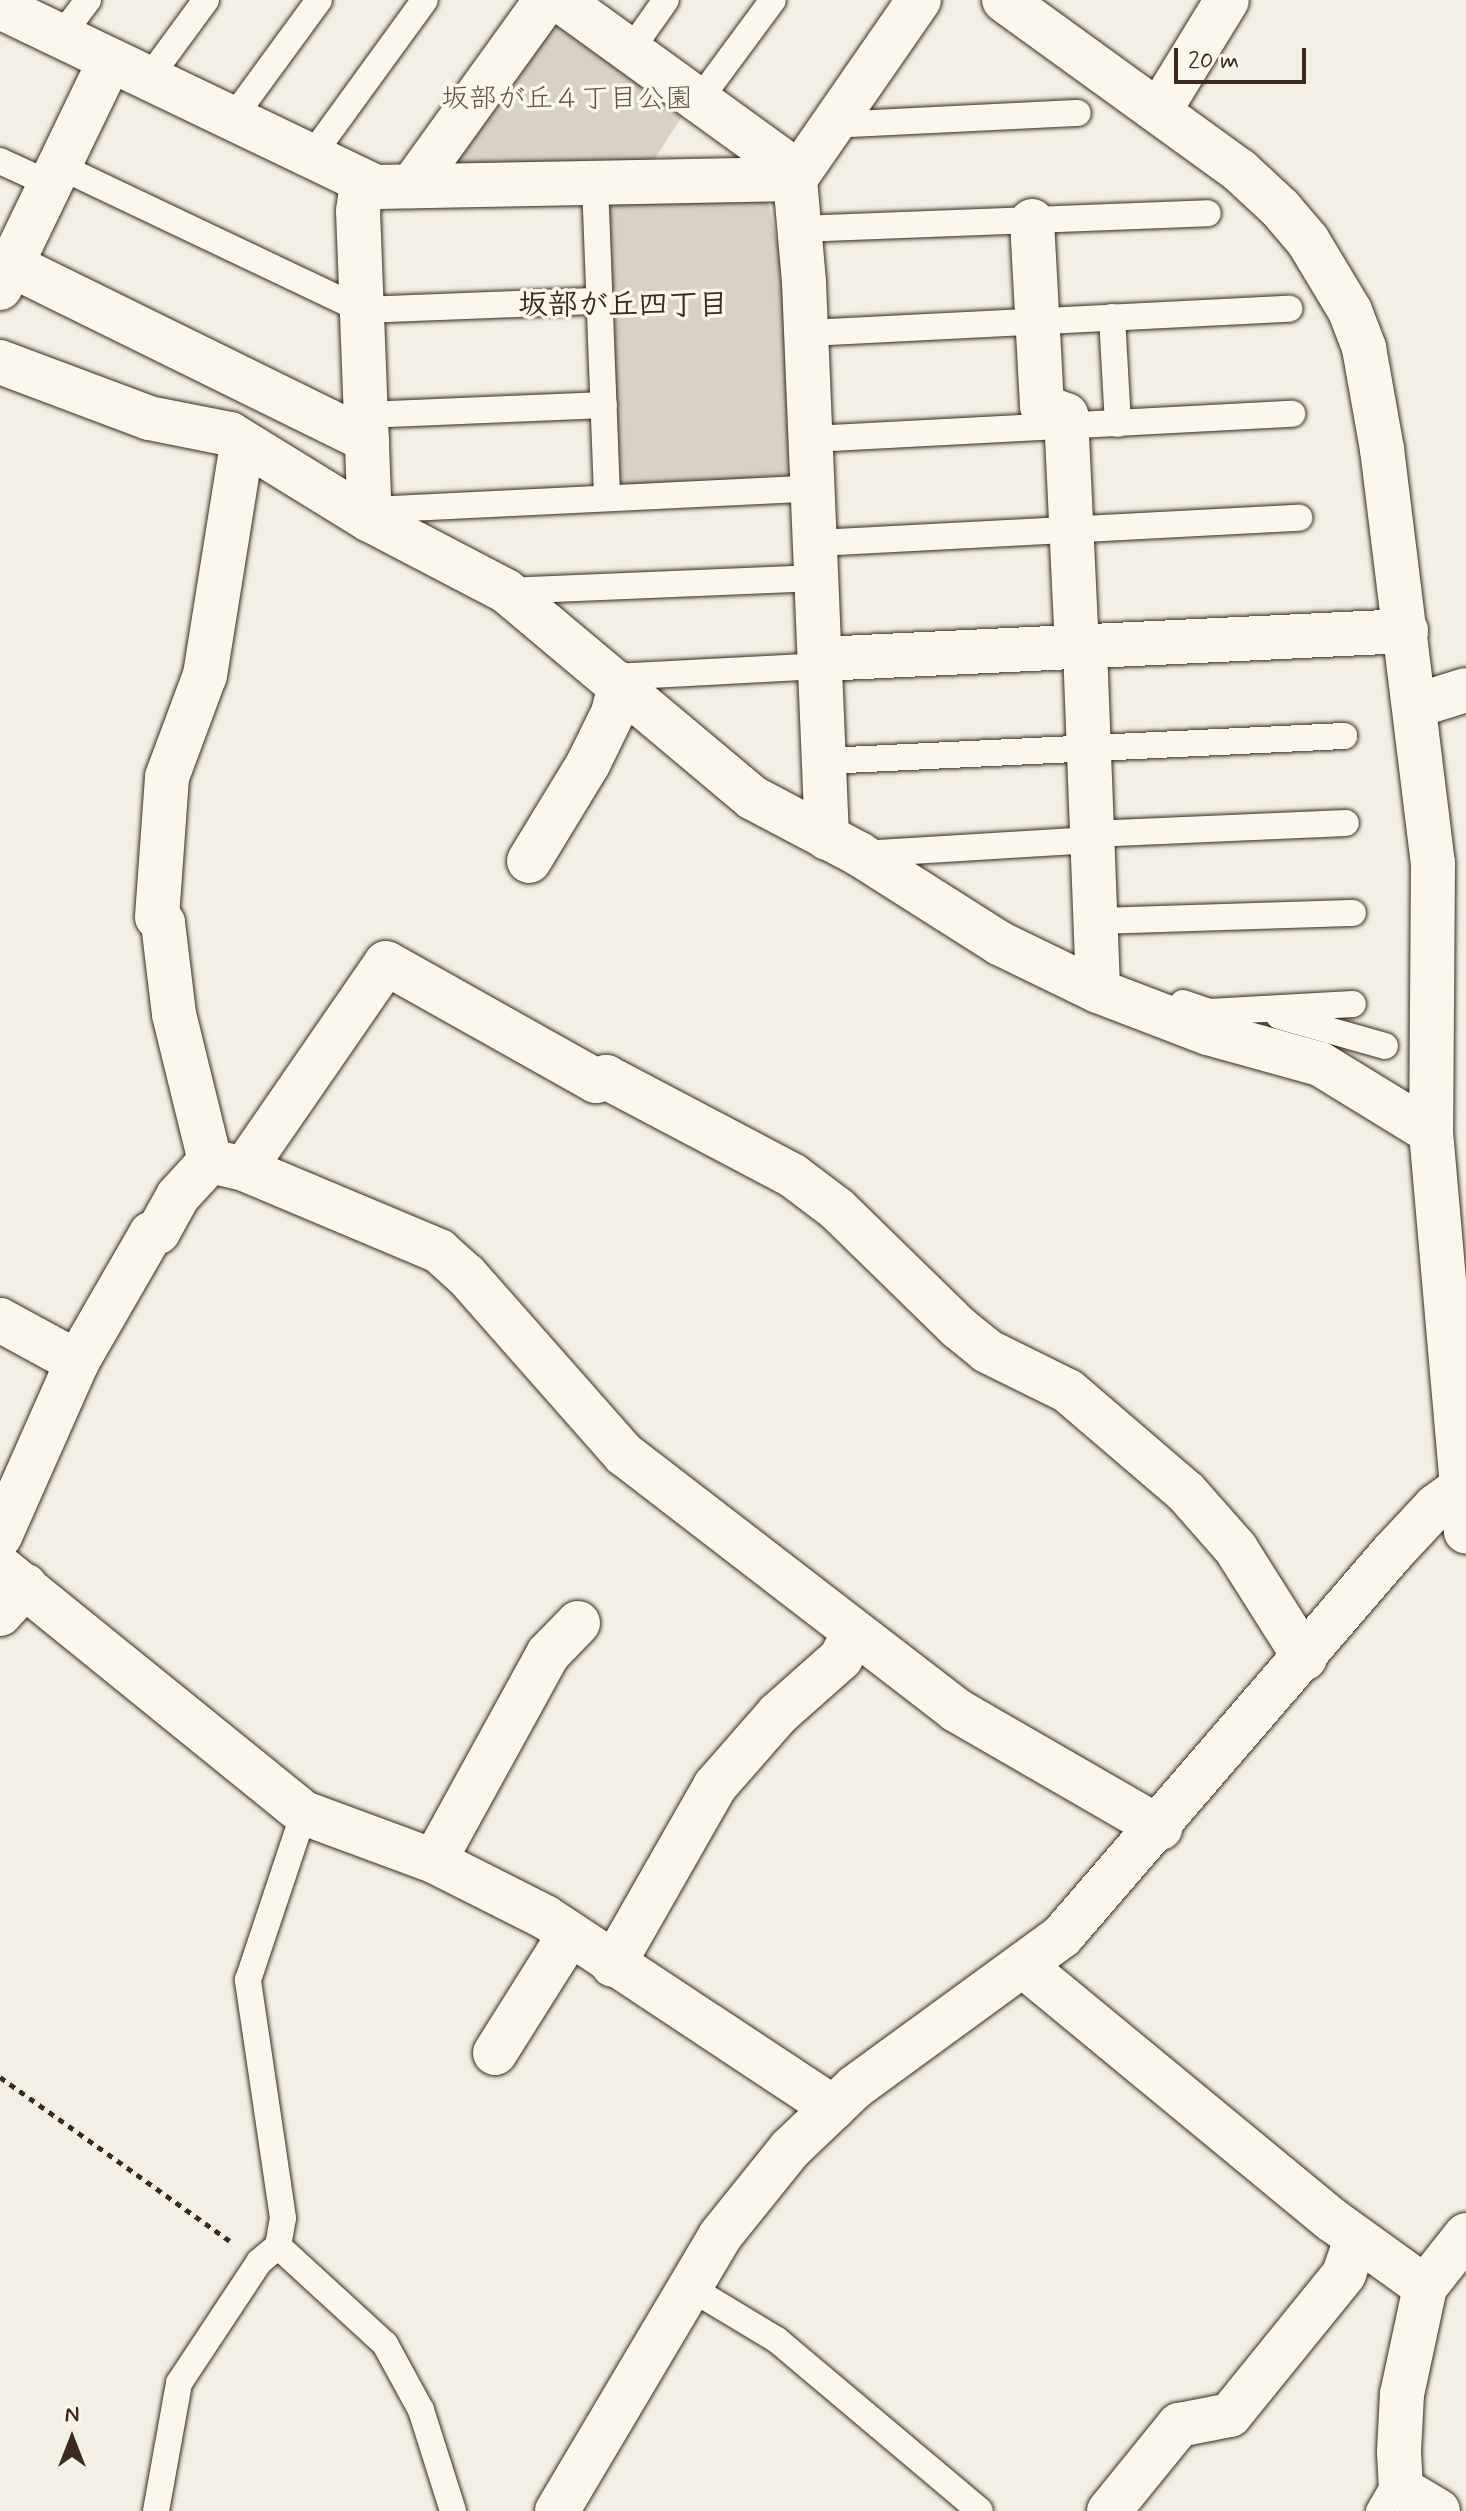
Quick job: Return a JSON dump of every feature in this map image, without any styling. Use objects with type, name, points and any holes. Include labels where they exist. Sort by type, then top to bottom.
[{"type":"street","points":[[412,186],[546,0]]},
{"type":"street","points":[[560,0],[699,100],[797,176]]},
{"type":"street","points":[[843,846],[825,761],[807,333],[797,176],[919,0]]},
{"type":"street","points":[[1004,0],[1239,170],[1280,208],[1308,241],[1350,311],[1373,390],[1415,706],[1450,867],[1431,1132],[1463,1420],[1466,1531]]},
{"type":"street","points":[[1159,111],[1227,0]]},
{"type":"street","points":[[0,7],[362,183],[412,186],[797,176]]},
{"type":"street","points":[[110,60],[4,275],[366,428]]},
{"type":"street","points":[[362,183],[358,211],[370,515]]},
{"type":"street","points":[[1032,221],[1042,406],[1066,415],[1071,531],[1089,748],[1098,981]]},
{"type":"street","points":[[0,362],[149,418],[230,434],[506,591],[753,798],[843,846],[999,943],[1098,981],[1208,1033],[1320,1064],[1431,1132]]},
{"type":"street","points":[[242,443],[205,675],[167,777],[157,917],[163,923],[174,1014],[227,1165],[439,1251],[466,1275],[624,1454],[956,1710],[1160,1828]]},
{"type":"street","points":[[821,663],[1406,631]]},
{"type":"street","points":[[529,861],[588,764],[613,713],[616,681]]},
{"type":"street","points":[[1415,706],[1466,690]]},
{"type":"street","points":[[0,1536],[77,1362],[151,1234],[158,1232],[178,1196],[227,1165],[386,963],[596,1081],[606,1077],[792,1175],[837,1209],[978,1343],[1068,1391],[1186,1492],[1236,1549],[1305,1658]]},
{"type":"street","points":[[0,1320],[77,1362]]},
{"type":"street","points":[[557,2511],[720,2236],[790,2149],[834,2108],[1025,1967],[1062,1936],[1160,1828],[1419,1525],[1464,1486]]},
{"type":"street","points":[[8,1589],[304,1813],[434,1861],[506,1894],[834,2108]]},
{"type":"street","points":[[434,1861],[548,1654],[578,1623]]},
{"type":"street","points":[[613,1965],[715,1786],[778,1714],[841,1658],[854,1633]]},
{"type":"street","points":[[495,2053],[568,1937]]},
{"type":"street","points":[[1025,1967],[1356,2239],[1425,2287]]},
{"type":"street","points":[[1406,2504],[1402,2394],[1425,2287],[1466,2235]]},
{"type":"street","points":[[1109,2511],[1179,2425],[1230,2415],[1344,2274],[1356,2239]]},
{"type":"lane","points":[[61,36],[88,0]]},
{"type":"lane","points":[[148,79],[206,0]]},
{"type":"lane","points":[[232,119],[319,0]]},
{"type":"lane","points":[[310,158],[425,0]]},
{"type":"lane","points":[[630,51],[666,0]]},
{"type":"lane","points":[[699,100],[773,0]]},
{"type":"lane","points":[[832,125],[1078,113]]},
{"type":"lane","points":[[0,161],[54,175],[362,310],[600,301]]},
{"type":"lane","points":[[595,183],[607,498]]},
{"type":"lane","points":[[799,229],[1208,213]]},
{"type":"lane","points":[[807,333],[1289,309]]},
{"type":"lane","points":[[1112,317],[1118,424]]},
{"type":"lane","points":[[366,428],[604,405]]},
{"type":"lane","points":[[811,439],[1292,414]]},
{"type":"lane","points":[[370,515],[607,498],[813,488]]},
{"type":"lane","points":[[506,591],[1071,531],[1299,518]]},
{"type":"lane","points":[[616,681],[821,663]]},
{"type":"lane","points":[[825,761],[1344,736]]},
{"type":"lane","points":[[843,846],[1346,823]]},
{"type":"lane","points":[[1095,921],[1353,913]]},
{"type":"lane","points":[[1098,981],[1209,1012],[1353,1004]]},
{"type":"lane","points":[[1257,1009],[1385,1046]]},
{"type":"lane","points":[[156,2511],[179,2383],[268,2254],[283,2218],[248,1980],[304,1813]]},
{"type":"lane","points":[[268,2254],[385,2344],[421,2410],[453,2511]]},
{"type":"lane","points":[[689,2287],[777,2340],[980,2511]]},
{"type":"path","points":[[0,2077],[268,2254]]},
{"type":"green space","name":"坂部が丘４丁目公園","points":[[553,11],[688,107],[652,163],[448,168]]},
{"type":"green space","points":[[760,195],[769,205],[787,289],[795,484],[616,492],[605,198]]},
{"type":"district","name":"坂部が丘四丁目","points":[[623,306]]}]
